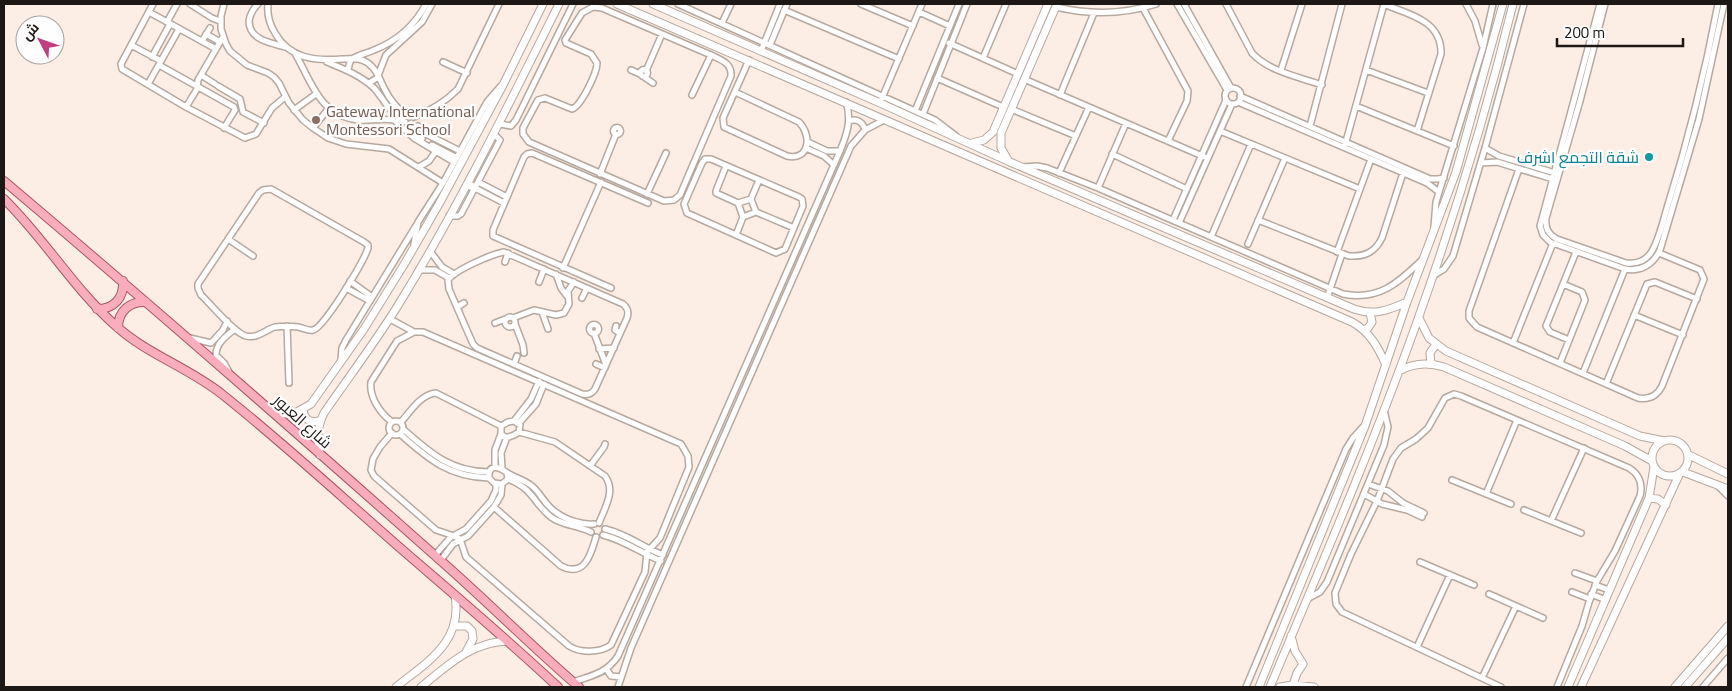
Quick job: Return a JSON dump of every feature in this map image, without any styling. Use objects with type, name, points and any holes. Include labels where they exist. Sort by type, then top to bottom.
[{"type":"main road","name":"شارع العبور","points":[[4,181],[123,281],[438,558],[576,685]]},
{"type":"main road","name":"شارع العبور","points":[[4,199],[36,233],[78,288],[118,328],[147,348],[186,369],[222,394],[558,687]]},
{"type":"main road","points":[[97,309],[110,307],[118,301],[123,292],[123,281]]},
{"type":"main road","points":[[118,328],[119,318],[127,306],[138,302],[146,302]]},
{"type":"street","points":[[153,4],[121,64],[121,68],[186,107],[245,138],[256,134],[272,108],[285,97]]},
{"type":"street","points":[[152,56],[166,31],[177,4]]},
{"type":"street","points":[[190,4],[220,21]]},
{"type":"street","points":[[186,107],[198,87],[201,75],[222,40],[220,21],[224,4]]},
{"type":"street","points":[[258,4],[253,10],[250,19],[253,33],[260,39],[286,47]]},
{"type":"street","points":[[324,61],[355,58],[380,48],[408,29],[426,4]]},
{"type":"street","points":[[369,84],[379,75],[386,55],[422,22],[432,4]]},
{"type":"street","points":[[296,55],[324,61],[348,70],[369,84],[383,98],[398,118],[410,119],[427,112],[453,94],[467,73],[500,4]]},
{"type":"street","points":[[271,412],[295,413],[311,404],[341,363],[414,249],[503,85],[543,4]]},
{"type":"street","points":[[320,455],[318,437],[324,413],[390,318],[450,216],[500,124],[559,4]]},
{"type":"street","points":[[500,124],[511,126],[516,120],[573,4]]},
{"type":"street","points":[[617,4],[846,101],[884,120],[1352,322],[1364,330],[1377,345],[1386,365]]},
{"type":"street","points":[[652,4],[851,90],[916,111],[940,123],[958,138]]},
{"type":"street","points":[[678,4],[767,43],[1010,162],[1326,298],[1370,313],[1387,311],[1407,302]]},
{"type":"street","points":[[722,23],[731,4]]},
{"type":"street","points":[[767,43],[780,4]]},
{"type":"street","points":[[761,51],[787,4]]},
{"type":"street","points":[[861,4],[913,26]]},
{"type":"street","points":[[882,99],[922,4]]},
{"type":"street","points":[[916,111],[959,4]]},
{"type":"street","points":[[922,114],[967,4]]},
{"type":"street","points":[[982,58],[1006,4]]},
{"type":"street","points":[[1021,77],[1048,4]]},
{"type":"street","points":[[969,143],[981,142],[993,132],[1007,108],[1056,5],[1094,14],[1119,13],[1156,4]]},
{"type":"street","points":[[1177,4],[1229,89]]},
{"type":"street","points":[[1184,4],[1229,89]]},
{"type":"street","points":[[1226,4],[1252,53],[1264,63],[1322,85]]},
{"type":"street","points":[[1281,70],[1302,4]]},
{"type":"street","points":[[1310,126],[1342,4]]},
{"type":"street","points":[[1345,145],[1384,4],[1426,21],[1436,33],[1440,43],[1441,54],[1416,131]]},
{"type":"street","points":[[1466,4],[1478,27],[1482,48]]},
{"type":"street","points":[[1259,687],[1365,426],[1407,302],[1461,155],[1503,4]]},
{"type":"street","points":[[1270,687],[1384,410],[1419,318],[1474,148],[1513,4]]},
{"type":"street","points":[[1434,275],[1444,268],[1453,256],[1481,163],[1524,4]]},
{"type":"street","points":[[1600,4],[1599,19],[1540,226],[1545,238],[1554,243],[1624,269],[1634,270],[1650,264],[1659,253],[1664,227],[1696,118],[1716,30],[1724,4]]},
{"type":"street","points":[[1604,4],[1554,179],[1545,221],[1548,230],[1557,239],[1626,263],[1644,260],[1650,255],[1664,227]]},
{"type":"street","points":[[1716,30],[1718,4]]},
{"type":"street","points":[[266,5],[273,29],[286,47],[296,55],[316,94],[329,108],[351,119],[394,120],[414,138],[436,151],[454,158]]},
{"type":"street","points":[[1434,230],[1434,213],[1439,192],[1482,48],[1491,5]]},
{"type":"street","points":[[593,7],[602,8],[662,34],[711,55],[728,64],[731,70],[731,76],[680,195],[674,200],[667,201],[647,194],[529,142],[523,134],[523,128],[538,100],[545,98],[572,109],[575,108],[580,103],[596,70],[597,63],[591,54],[568,44],[565,40],[579,16],[585,10],[593,7]]},
{"type":"street","points":[[1143,8],[1188,91],[1187,100],[1168,141]]},
{"type":"street","points":[[784,10],[899,59]]},
{"type":"street","points":[[149,12],[216,49]]},
{"type":"street","points":[[919,12],[950,26]]},
{"type":"street","points":[[1060,95],[1094,14]]},
{"type":"street","points":[[642,75],[647,74],[646,71],[667,24]]},
{"type":"street","points":[[202,41],[210,28]]},
{"type":"street","points":[[148,84],[179,29]]},
{"type":"street","points":[[166,31],[175,36]]},
{"type":"street","points":[[206,34],[222,40],[241,61],[274,77],[294,110],[313,128],[328,138],[346,144],[389,148],[443,183]]},
{"type":"street","points":[[944,41],[1060,95],[1204,157]]},
{"type":"street","points":[[131,45],[235,108],[224,128]]},
{"type":"street","points":[[380,48],[381,53],[386,55]]},
{"type":"street","points":[[692,95],[711,55]]},
{"type":"street","points":[[348,70],[350,63],[355,58]]},
{"type":"street","points":[[355,58],[369,64],[379,75],[387,94],[410,119],[418,124],[428,135],[458,150]]},
{"type":"street","points":[[304,68],[311,59]]},
{"type":"street","points":[[734,92],[799,122],[807,133],[808,142],[806,148],[796,157],[787,156],[726,130],[722,121],[734,92],[749,60]]},
{"type":"street","points":[[444,62],[467,73]]},
{"type":"street","points":[[512,67],[517,73],[525,72]]},
{"type":"street","points":[[631,70],[653,83]]},
{"type":"street","points":[[1366,70],[1428,93]]},
{"type":"street","points":[[201,75],[240,99],[244,112],[264,123]]},
{"type":"street","points":[[937,78],[1076,136]]},
{"type":"street","points":[[341,363],[342,348],[346,340],[443,183],[458,150],[487,102],[503,85],[511,84],[516,90]]},
{"type":"street","points":[[1229,89],[1238,90],[1239,99]]},
{"type":"street","points":[[1229,89],[1224,96],[1229,102]]},
{"type":"street","points":[[576,685],[607,670],[618,656],[848,131],[849,121],[846,101],[851,90]]},
{"type":"street","points":[[294,110],[316,94]]},
{"type":"street","points":[[1239,99],[1430,179],[1438,180],[1444,178]]},
{"type":"street","points":[[1176,222],[1229,102],[1239,99],[1310,126],[1371,159],[1431,185],[1439,192]]},
{"type":"street","points":[[1176,222],[1187,189],[1220,131],[1229,102]]},
{"type":"street","points":[[1356,106],[1454,146]]},
{"type":"street","points":[[1059,173],[1089,107]]},
{"type":"street","points":[[313,128],[329,108]]},
{"type":"street","points":[[1007,108],[1001,133],[1001,148],[1010,162]]},
{"type":"street","points":[[411,130],[416,128],[427,112]]},
{"type":"street","points":[[410,119],[407,127],[423,140],[454,158]]},
{"type":"street","points":[[618,687],[631,648],[851,146],[865,130],[884,120]]},
{"type":"street","points":[[849,121],[860,121],[865,130]]},
{"type":"street","points":[[1098,188],[1126,123]]},
{"type":"street","points":[[1220,131],[1360,189]]},
{"type":"street","points":[[993,132],[996,135],[1001,133]]},
{"type":"street","points":[[450,216],[461,214],[500,140],[494,134]]},
{"type":"street","points":[[600,174],[616,134]]},
{"type":"street","points":[[808,142],[827,151],[840,150]]},
{"type":"street","points":[[1211,237],[1251,144]]},
{"type":"street","points":[[806,148],[824,156],[834,165]]},
{"type":"street","points":[[1485,148],[1511,163],[1554,179]]},
{"type":"street","points":[[419,167],[429,161],[436,151]]},
{"type":"street","points":[[611,288],[493,236],[492,230],[524,157],[530,153],[648,203]]},
{"type":"street","points":[[647,194],[666,154]]},
{"type":"street","points":[[1112,154],[1187,189]]},
{"type":"street","points":[[1494,162],[1496,155]]},
{"type":"street","points":[[1248,244],[1285,158]]},
{"type":"street","points":[[711,159],[759,180],[802,199],[803,206],[785,249],[776,253],[690,215],[684,208],[703,161],[711,159]]},
{"type":"street","points":[[1326,298],[1371,159]]},
{"type":"street","points":[[1481,163],[1511,163],[1519,169],[1554,179]]},
{"type":"street","points":[[726,166],[716,192],[738,204],[744,217]]},
{"type":"street","points":[[1023,167],[1042,167],[1098,188],[1343,294],[1355,296],[1380,292],[1397,283],[1422,260]]},
{"type":"street","points":[[1519,169],[1468,314],[1474,325],[1638,398],[1654,396],[1662,386],[1704,282],[1702,273],[1697,269],[1659,253]]},
{"type":"street","points":[[1258,220],[1340,253],[1360,257],[1370,253],[1379,246],[1403,173]]},
{"type":"street","points":[[756,212],[751,199],[759,180]]},
{"type":"street","points":[[469,182],[507,197]]},
{"type":"street","points":[[563,268],[601,182]]},
{"type":"street","points":[[476,185],[504,203]]},
{"type":"street","points":[[267,189],[275,190],[367,243],[368,251],[346,288],[318,328],[310,330],[287,326],[253,336],[243,334],[235,329],[201,294],[198,288],[200,281],[228,239],[259,193],[267,189]]},
{"type":"street","points":[[738,204],[751,199]]},
{"type":"street","points":[[736,235],[744,217],[756,212],[804,232]]},
{"type":"street","points":[[1144,231],[1148,220]]},
{"type":"street","points":[[414,249],[418,222]]},
{"type":"street","points":[[228,239],[253,256]]},
{"type":"street","points":[[1513,343],[1554,243]]},
{"type":"street","points":[[430,250],[442,267],[452,276]]},
{"type":"street","points":[[1569,340],[1550,332],[1546,326],[1576,252]]},
{"type":"street","points":[[505,262],[508,253]]},
{"type":"street","points":[[508,253],[625,305],[628,310],[628,316],[594,391],[584,394],[474,346],[448,287],[452,276],[497,254],[508,253]]},
{"type":"street","points":[[539,282],[544,269]]},
{"type":"street","points":[[1582,373],[1624,269]]},
{"type":"street","points":[[418,270],[436,270],[452,276]]},
{"type":"street","points":[[556,274],[561,288],[568,296]]},
{"type":"street","points":[[350,281],[371,299]]},
{"type":"street","points":[[495,323],[512,320],[533,310],[556,315],[564,313],[569,304],[568,291],[574,282]]},
{"type":"street","points":[[1606,384],[1646,286],[1651,282],[1697,299]]},
{"type":"street","points":[[1560,363],[1585,298],[1580,291],[1563,284]]},
{"type":"street","points":[[346,288],[371,299]]},
{"type":"street","points":[[582,298],[587,288]]},
{"type":"street","points":[[456,307],[464,303]]},
{"type":"street","points":[[542,312],[548,329]]},
{"type":"street","points":[[1364,330],[1372,322],[1370,313]]},
{"type":"street","points":[[1634,315],[1683,335]]},
{"type":"street","points":[[390,318],[414,332]]},
{"type":"street","points":[[1419,318],[1426,334],[1436,344],[1450,353],[1626,430],[1646,438],[1664,441],[1672,440],[1685,447],[1688,455],[1688,464],[1681,473],[1581,687]]},
{"type":"street","points":[[512,320],[523,345],[524,354]]},
{"type":"street","points":[[188,338],[211,343],[223,330],[227,321]]},
{"type":"street","points":[[287,326],[289,383]]},
{"type":"street","points":[[616,326],[615,330],[620,333]]},
{"type":"street","points":[[582,331],[589,328],[594,333],[606,367]]},
{"type":"street","points":[[1398,328],[1403,333],[1413,334]]},
{"type":"street","points":[[230,375],[224,363],[216,355],[216,349],[226,336],[235,329]]},
{"type":"street","points":[[392,422],[380,410],[372,396],[371,382],[394,344],[414,332],[426,332],[683,446],[688,456],[689,467],[660,538],[647,552],[645,572],[614,642],[604,649],[581,651],[569,646],[466,557],[460,539],[436,530],[374,476],[371,470],[380,447],[392,433],[396,434],[401,431]]},
{"type":"street","points":[[1394,343],[1402,343],[1408,348]]},
{"type":"street","points":[[1431,364],[1430,353],[1436,344]]},
{"type":"street","points":[[600,349],[614,348]]},
{"type":"street","points":[[514,364],[517,356]]},
{"type":"street","points":[[596,364],[606,367]]},
{"type":"street","points":[[1399,371],[1417,364],[1431,364],[1444,367],[1616,442],[1653,464],[1658,472],[1666,476],[1681,473],[1728,489]]},
{"type":"street","points":[[595,374],[602,375]]},
{"type":"street","points":[[517,422],[542,383]]},
{"type":"street","points":[[438,558],[450,546],[469,534],[494,507],[501,496],[499,484],[489,475],[464,475],[445,469],[426,457],[401,431],[401,422],[426,396],[436,393],[501,426]]},
{"type":"street","points":[[1501,687],[1342,612],[1335,601],[1335,593],[1345,567],[1377,501],[1395,455],[1401,448],[1428,428],[1437,415],[1443,400],[1449,396],[1459,395],[1584,448],[1632,469],[1638,477],[1641,486],[1640,496],[1615,550],[1596,583],[1582,626],[1557,687]]},
{"type":"street","points":[[303,409],[305,416],[310,421],[321,420]]},
{"type":"street","points":[[1306,599],[1317,594],[1326,586],[1364,494],[1387,436],[1388,423],[1384,410]]},
{"type":"street","points":[[1486,494],[1517,420]]},
{"type":"street","points":[[392,422],[401,422]]},
{"type":"street","points":[[392,422],[389,426],[392,433]]},
{"type":"street","points":[[501,426],[506,423],[517,422]]},
{"type":"street","points":[[517,422],[521,427],[519,432]]},
{"type":"street","points":[[489,475],[494,467],[495,450],[501,434],[501,426]]},
{"type":"street","points":[[1246,687],[1346,449],[1352,438],[1365,426]]},
{"type":"street","points":[[591,532],[591,527],[596,523],[610,494],[610,488],[605,476],[555,442],[519,432],[508,438],[501,452],[504,470],[508,479],[530,492],[552,518],[591,532],[596,537]]},
{"type":"street","points":[[501,434],[503,437],[508,438]]},
{"type":"street","points":[[1568,687],[1649,498],[1654,449],[1664,441]]},
{"type":"street","points":[[590,466],[605,444]]},
{"type":"street","points":[[1551,521],[1584,448]]},
{"type":"street","points":[[1688,455],[1728,474]]},
{"type":"street","points":[[494,467],[521,478],[530,484],[549,507],[560,516],[586,524],[602,524],[604,532]]},
{"type":"street","points":[[438,558],[454,536],[466,529],[491,501],[499,484],[508,479]]},
{"type":"street","points":[[1452,480],[1512,504]]},
{"type":"street","points":[[1364,494],[1385,505],[1423,515],[1391,493],[1368,484]]},
{"type":"street","points":[[1717,485],[1728,496]]},
{"type":"street","points":[[1385,505],[1390,500],[1391,493]]},
{"type":"street","points":[[1649,498],[1658,499],[1666,505]]},
{"type":"street","points":[[494,507],[561,566],[567,568],[576,568],[587,562],[596,537],[604,532],[623,533],[647,552],[662,558]]},
{"type":"street","points":[[1524,510],[1581,533]]},
{"type":"street","points":[[1420,562],[1474,585]]},
{"type":"street","points":[[1575,573],[1609,590]]},
{"type":"street","points":[[1417,647],[1450,575]]},
{"type":"street","points":[[1572,592],[1606,600]]},
{"type":"street","points":[[1489,594],[1543,618]]},
{"type":"street","points":[[396,687],[439,652],[446,642],[454,626],[456,614],[455,596]]},
{"type":"street","points":[[1482,678],[1516,606]]},
{"type":"street","points":[[454,626],[467,626],[473,633],[473,639],[466,652]]},
{"type":"street","points":[[1675,687],[1728,626]]},
{"type":"street","points":[[1292,636],[1295,651],[1303,664],[1297,673],[1293,685]]},
{"type":"street","points":[[1685,687],[1728,638]]},
{"type":"street","points":[[420,687],[466,652],[485,644],[506,641]]},
{"type":"street","points":[[1703,687],[1728,659]]},
{"type":"street","points":[[607,670],[614,677],[621,677]]},
{"type":"street","points":[[1280,687],[1293,685],[1314,687]]},
{"type":"place","name":"Gateway International Montessori School","points":[[316,120]]},
{"type":"place","name":"شقة التجمع اشرف","points":[[1649,157]]}]
